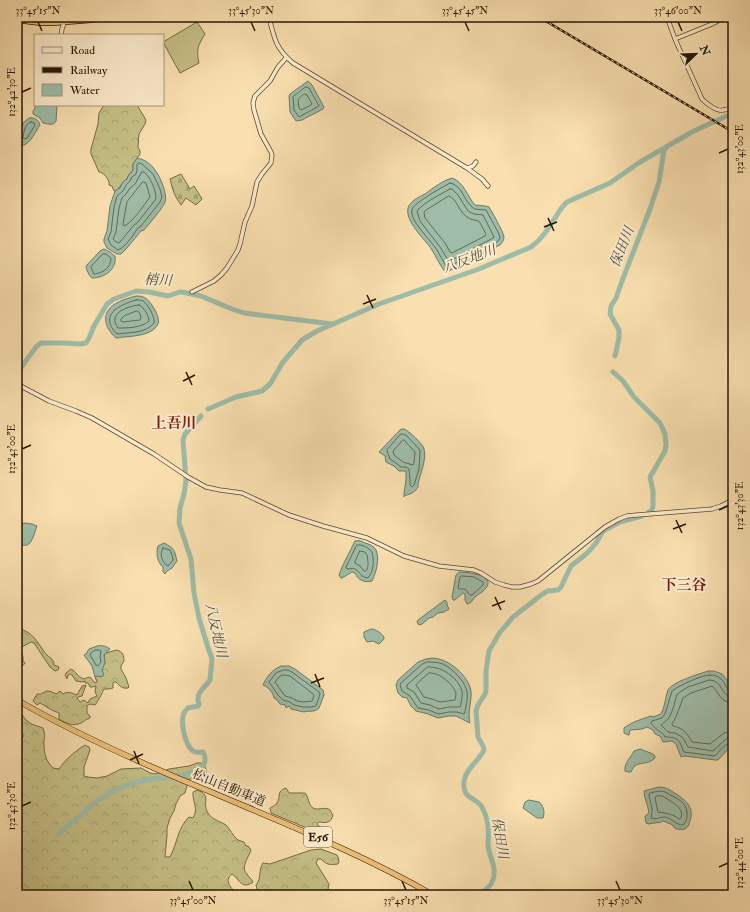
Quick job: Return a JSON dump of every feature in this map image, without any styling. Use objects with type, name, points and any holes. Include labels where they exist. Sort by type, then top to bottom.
[{"type":"highway","points":[[29,17],[76,21],[109,17]]},
{"type":"highway","points":[[17,20],[41,23],[76,17]]},
{"type":"highway","name":"松山自動車道","points":[[17,700],[65,726],[152,768],[330,843],[392,872],[433,895]]},
{"type":"street","points":[[269,17],[274,39],[286,58],[467,168],[482,179],[488,186]]},
{"type":"street","points":[[666,17],[702,99],[719,110],[733,106]]},
{"type":"street","points":[[675,39],[725,17]]},
{"type":"street","points":[[61,34],[65,19]]},
{"type":"street","points":[[192,292],[212,283],[221,275],[238,250],[245,222],[252,206],[257,182],[269,166],[272,159],[271,152],[264,140],[253,107],[253,100],[257,93],[270,82],[278,66],[286,58]]},
{"type":"street","points":[[467,168],[473,166],[476,162]]},
{"type":"street","points":[[17,384],[49,401],[92,418],[154,454],[188,477],[206,487],[242,494],[289,515],[367,538],[410,558],[444,567],[474,570],[500,583],[512,587],[527,585],[538,581],[605,527],[619,519],[637,515],[712,509],[733,500]]},
{"type":"green space","points":[[197,22],[205,34],[198,48],[199,63],[180,73],[164,41]]},
{"type":"green space","points":[[103,106],[138,106],[146,120],[139,134],[138,147],[140,154],[133,164],[132,172],[115,191],[112,186],[109,185],[107,178],[99,172],[91,154],[99,113]]},
{"type":"green space","points":[[181,174],[190,189],[194,186],[202,199],[196,205],[186,198],[181,205],[175,196],[170,179]]},
{"type":"green space","points":[[17,628],[34,637],[53,660],[54,665],[59,667],[58,670],[55,671],[50,667],[34,643],[31,642],[20,648],[23,661],[25,663],[17,666]]},
{"type":"green space","points":[[117,650],[123,655],[124,661],[121,669],[129,687],[123,688],[114,682],[113,688],[104,689],[95,705],[90,704],[87,706],[87,713],[90,718],[75,725],[70,724],[59,719],[59,713],[40,703],[37,705],[33,701],[37,694],[47,691],[56,694],[60,691],[63,694],[68,692],[77,695],[82,686],[86,685],[82,696],[77,698],[80,702],[84,700],[88,703],[90,699],[97,696],[95,692],[96,686],[90,687],[88,683],[85,683],[85,681],[76,681],[70,674],[68,675],[67,679],[65,675],[66,673],[71,669],[81,678],[84,679],[89,677],[95,683],[97,682],[95,677],[102,672],[102,668],[105,663],[105,653]]},
{"type":"green space","points":[[17,710],[26,720],[43,728],[45,735],[45,754],[47,760],[53,768],[59,769],[70,756],[85,745],[89,747],[90,750],[84,767],[84,776],[88,777],[97,778],[107,776],[121,769],[141,768],[150,773],[156,774],[169,769],[189,766],[197,763],[204,765],[206,773],[202,779],[189,779],[185,793],[180,796],[170,818],[167,828],[165,857],[170,857],[185,821],[189,817],[193,818],[195,814],[193,792],[197,790],[202,792],[206,797],[206,809],[208,813],[214,819],[226,825],[238,840],[244,842],[251,850],[244,868],[253,882],[244,885],[232,874],[228,879],[228,882],[237,895],[17,895],[17,737],[23,737],[24,735],[17,730]]},
{"type":"green space","points":[[286,788],[289,793],[305,793],[310,805],[313,808],[326,808],[330,810],[333,815],[331,820],[319,822],[317,824],[324,830],[324,833],[321,834],[271,813],[270,808],[278,802],[281,791]]},
{"type":"green space","points":[[321,849],[337,855],[339,862],[338,864],[330,864],[318,859],[316,863],[329,884],[328,890],[323,895],[258,895],[256,885],[259,880],[263,863],[270,864],[311,850]]},
{"type":"water","points":[[308,81],[312,85],[324,107],[323,109],[302,120],[296,121],[290,112],[289,96]]},
{"type":"water","points":[[35,106],[57,106],[55,123],[43,123],[40,118],[33,114]]},
{"type":"water","points":[[29,118],[36,119],[40,125],[32,138],[26,144],[17,149],[17,138],[20,134],[23,123]]},
{"type":"water","points":[[137,158],[147,162],[157,173],[166,199],[164,205],[144,230],[141,231],[121,254],[117,254],[107,248],[104,242],[110,206],[115,191],[120,188],[132,172],[133,164]]},
{"type":"water","points":[[452,178],[460,183],[475,205],[489,207],[500,226],[504,237],[500,245],[445,272],[432,250],[412,225],[408,208],[411,203],[434,187]]},
{"type":"water","points":[[104,249],[115,256],[114,265],[106,274],[97,278],[92,278],[86,266],[100,251]]},
{"type":"water","points":[[136,296],[144,297],[150,302],[157,314],[159,321],[158,324],[156,328],[148,333],[116,338],[109,330],[107,325],[107,312],[117,303]]},
{"type":"water","points":[[401,429],[406,430],[416,438],[423,447],[425,453],[418,487],[416,490],[404,497],[406,471],[399,471],[394,466],[386,462],[385,456],[379,452]]},
{"type":"water","points":[[25,523],[37,526],[29,544],[20,545],[17,540],[17,528],[21,524]]},
{"type":"water","points":[[355,541],[360,541],[370,545],[376,550],[378,562],[372,581],[366,582],[352,572],[342,578],[339,575]]},
{"type":"water","points":[[164,543],[174,550],[177,561],[165,574],[163,572],[163,567],[159,563],[157,555],[158,546]]},
{"type":"water","points":[[459,572],[484,577],[488,584],[484,591],[467,604],[465,594],[463,593],[455,600],[453,600],[452,597],[456,575]]},
{"type":"water","points":[[445,600],[449,609],[438,613],[419,625],[417,622],[418,620]]},
{"type":"water","points":[[371,629],[375,630],[384,637],[379,644],[373,641],[367,642],[364,637],[364,632]]},
{"type":"water","points":[[97,646],[104,646],[110,649],[104,655],[105,663],[102,670],[104,675],[101,677],[95,677],[92,666],[84,655],[89,649]]},
{"type":"water","points":[[433,658],[445,661],[457,669],[466,679],[471,691],[469,715],[470,723],[456,716],[438,718],[416,711],[411,706],[407,698],[402,697],[398,693],[396,685],[398,680],[418,662]]},
{"type":"water","points":[[281,666],[289,666],[295,669],[323,690],[324,695],[317,710],[304,712],[291,709],[289,706],[286,708],[285,705],[280,704],[274,698],[273,694],[267,687],[263,685],[270,674]]},
{"type":"water","points":[[708,671],[714,671],[722,674],[728,681],[733,692],[733,742],[718,760],[685,756],[681,757],[676,744],[672,741],[663,742],[660,736],[655,734],[653,730],[647,727],[630,730],[629,735],[624,733],[624,728],[630,724],[661,714],[670,687]]},
{"type":"water","points":[[640,749],[653,754],[655,758],[649,762],[637,765],[631,772],[625,771],[627,763],[634,751]]},
{"type":"water","points":[[659,787],[666,788],[685,800],[690,807],[691,816],[689,825],[685,829],[676,829],[671,824],[663,821],[649,824],[646,823],[645,816],[649,813],[644,791]]},
{"type":"water","points":[[529,800],[539,802],[542,805],[544,810],[543,818],[537,818],[523,808],[525,802]]},
{"type":"waterway","name":"八反地川","points":[[208,409],[236,397],[262,391],[270,384],[283,362],[302,340],[317,331],[379,304],[479,269],[531,247],[544,234],[567,202],[610,183],[640,162],[692,132],[733,113]]},
{"type":"waterway","name":"保田川","points":[[615,356],[619,338],[619,330],[610,314],[611,306],[616,298],[650,209],[659,182],[664,150],[667,147]]},
{"type":"waterway","name":"梢川","points":[[17,373],[36,347],[41,343],[86,343],[107,304],[114,299],[136,291],[168,296],[182,292],[201,296],[244,313],[332,324]]},
{"type":"waterway","name":"保田川","points":[[613,372],[623,381],[634,397],[660,423],[665,434],[665,451],[650,477],[653,491],[653,506],[652,510],[649,512]]},
{"type":"waterway","name":"八反地川","points":[[59,834],[93,804],[113,791],[140,781],[188,774],[200,769],[204,763],[205,756],[203,752],[194,752],[188,744],[183,727],[183,717],[184,712],[188,708],[199,705],[199,694],[210,680],[212,658],[199,618],[194,593],[191,559],[179,523],[180,508],[186,481],[183,440],[185,434],[201,416]]},
{"type":"waterway","name":"保田川","points":[[502,630],[513,617],[540,596],[547,591],[558,590],[561,587],[571,566],[591,549],[603,531],[620,522],[642,516]]},
{"type":"waterway","name":"保田川","points":[[479,895],[491,884],[494,877],[494,868],[488,846],[488,825],[485,814],[482,807],[465,792],[464,781],[467,772],[484,750],[478,737],[476,711],[486,691],[486,671],[489,651],[500,632]]},
{"type":"railway","points":[[539,17],[733,132]]},
{"type":"district","name":"上吾川","points":[[174,423]]},
{"type":"district","name":"下三谷","points":[[684,585]]}]
